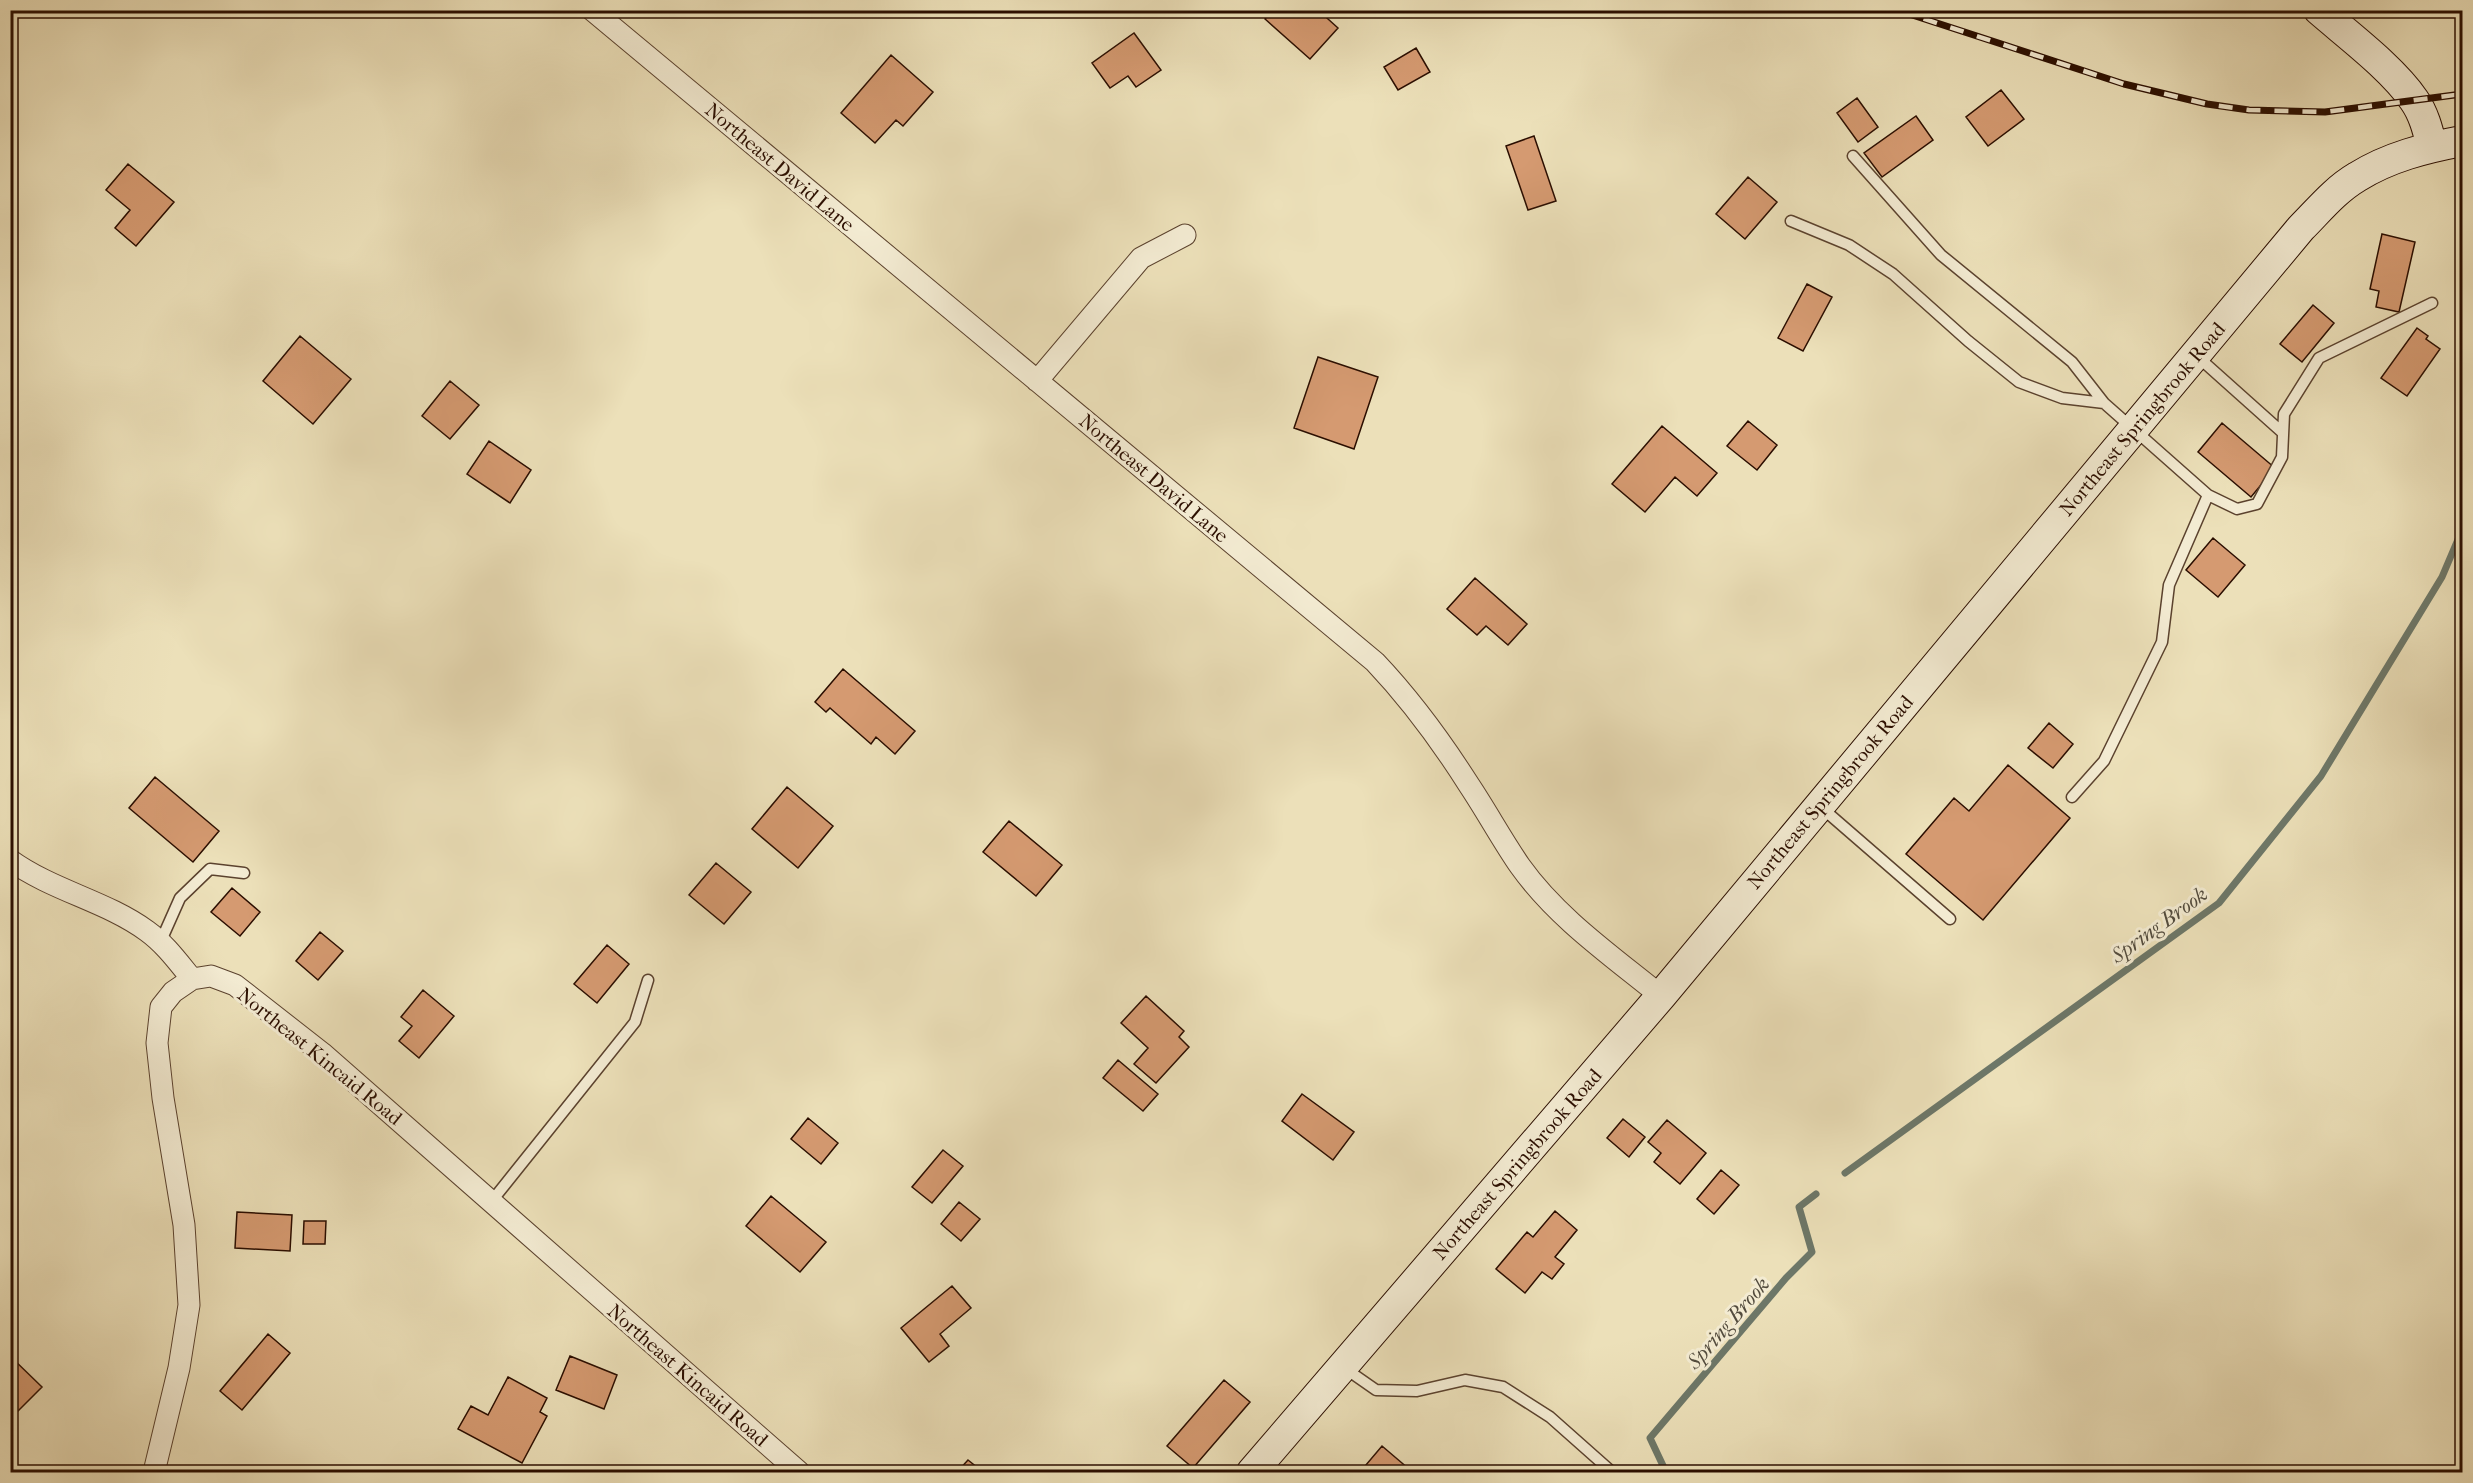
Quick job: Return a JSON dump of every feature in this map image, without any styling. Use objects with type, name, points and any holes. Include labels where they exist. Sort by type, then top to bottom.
[{"type":"street","name":"Northeast David Lane","points":[[592,10],[1375,662],[1430,727],[1520,866],[1540,890],[1562,914],[1660,996]]},
{"type":"street","points":[[2319,10],[2400,83],[2415,101],[2424,119],[2432,147]]},
{"type":"street","name":"Northeast Springbrook Road","points":[[1252,1473],[1660,996],[2301,228],[2355,178],[2381,164],[2432,147],[2463,141]]},
{"type":"street","points":[[1037,381],[1141,258],[1185,235]]},
{"type":"street","points":[[10,860],[28,873],[119,914],[147,931],[192,979],[172,992],[161,1007],[157,1043],[163,1098],[184,1225],[189,1305],[179,1368],[154,1473]]},
{"type":"street","name":"Northeast Kincaid Road","points":[[192,979],[212,976],[235,985],[322,1053],[799,1473]]},
{"type":"lane","points":[[1853,156],[1941,255],[2072,362],[2104,403],[2208,495],[2237,509],[2257,504],[2282,458],[2284,414],[2319,358],[2432,303]]},
{"type":"lane","points":[[1791,221],[1849,244],[1893,274],[1968,341],[2019,382],[2062,398],[2104,403]]},
{"type":"lane","points":[[2196,354],[2283,433]]},
{"type":"lane","points":[[2072,797],[2104,761],[2162,642],[2169,585],[2208,495]]},
{"type":"lane","points":[[1819,806],[1950,920]]},
{"type":"lane","points":[[160,943],[180,898],[210,869],[244,873]]},
{"type":"lane","points":[[491,1202],[635,1022],[648,980]]},
{"type":"lane","points":[[1342,1367],[1376,1390],[1417,1391],[1465,1380],[1503,1387],[1550,1417],[1612,1473]]},
{"type":"building","points":[[1272,10],[1318,10],[1338,28],[1310,59],[1265,19]]},
{"type":"building","points":[[1134,33],[1161,70],[1136,87],[1128,76],[1110,88],[1092,63]]},
{"type":"building","points":[[1416,48],[1430,72],[1398,90],[1384,67]]},
{"type":"building","points":[[891,55],[933,92],[903,126],[896,120],[875,143],[841,113]]},
{"type":"building","points":[[2001,90],[2024,119],[1988,146],[1966,117]]},
{"type":"building","points":[[1857,98],[1878,127],[1858,142],[1837,113]]},
{"type":"building","points":[[1916,116],[1933,140],[1882,177],[1864,153]]},
{"type":"building","points":[[1534,136],[1556,201],[1528,210],[1506,146]]},
{"type":"building","points":[[128,164],[174,202],[136,246],[115,228],[130,210],[106,190]]},
{"type":"building","points":[[1748,177],[1777,202],[1745,239],[1716,214]]},
{"type":"building","points":[[2382,234],[2415,242],[2399,312],[2376,307],[2379,291],[2370,289]]},
{"type":"building","points":[[1807,284],[1832,297],[1803,351],[1778,338]]},
{"type":"building","points":[[2313,305],[2334,323],[2302,362],[2280,344]]},
{"type":"building","points":[[2417,328],[2428,336],[2426,339],[2440,349],[2407,396],[2381,378]]},
{"type":"building","points":[[300,336],[351,379],[313,424],[263,381]]},
{"type":"building","points":[[1318,357],[1378,377],[1354,449],[1294,428]]},
{"type":"building","points":[[450,381],[479,405],[450,439],[422,416]]},
{"type":"building","points":[[1748,421],[1777,445],[1757,470],[1727,446]]},
{"type":"building","points":[[2222,423],[2275,468],[2251,497],[2198,452]]},
{"type":"building","points":[[1662,426],[1717,473],[1697,496],[1675,477],[1645,512],[1612,484]]},
{"type":"building","points":[[489,441],[531,470],[510,503],[467,474]]},
{"type":"building","points":[[2213,538],[2245,565],[2218,597],[2186,570]]},
{"type":"building","points":[[1475,578],[1527,624],[1508,645],[1486,626],[1477,635],[1447,609]]},
{"type":"building","points":[[843,669],[915,731],[895,754],[876,737],[871,744],[830,708],[826,712],[815,702]]},
{"type":"building","points":[[2049,723],[2073,744],[2053,768],[2028,748]]},
{"type":"building","points":[[2008,765],[2070,818],[1983,920],[1906,854],[1954,798],[1969,811]]},
{"type":"building","points":[[155,777],[219,831],[193,862],[129,808]]},
{"type":"building","points":[[787,787],[833,826],[798,868],[752,829]]},
{"type":"building","points":[[1009,821],[1062,865],[1036,896],[983,852]]},
{"type":"building","points":[[716,863],[751,892],[724,924],[689,895]]},
{"type":"building","points":[[232,888],[260,912],[240,936],[211,912]]},
{"type":"building","points":[[320,932],[343,951],[318,980],[296,961]]},
{"type":"building","points":[[607,945],[629,964],[597,1003],[574,984]]},
{"type":"building","points":[[423,990],[454,1016],[419,1058],[399,1041],[412,1026],[401,1017]]},
{"type":"building","points":[[1146,996],[1184,1031],[1179,1037],[1189,1047],[1156,1083],[1134,1064],[1148,1048],[1121,1023]]},
{"type":"building","points":[[1118,1060],[1158,1094],[1143,1111],[1103,1078]]},
{"type":"building","points":[[1302,1094],[1354,1132],[1333,1160],[1282,1121]]},
{"type":"building","points":[[808,1118],[838,1143],[821,1164],[791,1139]]},
{"type":"building","points":[[1623,1119],[1645,1137],[1629,1157],[1607,1138]]},
{"type":"building","points":[[1667,1120],[1706,1153],[1680,1184],[1654,1162],[1661,1153],[1648,1142]]},
{"type":"building","points":[[943,1150],[963,1166],[932,1203],[912,1187]]},
{"type":"building","points":[[1721,1170],[1739,1185],[1714,1214],[1697,1199]]},
{"type":"building","points":[[771,1196],[826,1242],[800,1272],[746,1226]]},
{"type":"building","points":[[959,1202],[980,1219],[961,1241],[941,1224]]},
{"type":"building","points":[[1555,1211],[1577,1230],[1555,1257],[1564,1264],[1552,1279],[1542,1272],[1525,1293],[1496,1269],[1527,1232],[1533,1237]]},
{"type":"building","points":[[237,1212],[292,1215],[290,1251],[235,1248]]},
{"type":"building","points":[[304,1221],[326,1221],[325,1244],[303,1244]]},
{"type":"building","points":[[952,1286],[971,1308],[940,1334],[949,1346],[929,1362],[901,1328]]},
{"type":"building","points":[[268,1334],[290,1353],[242,1410],[220,1391]]},
{"type":"building","points":[[10,1356],[42,1387],[10,1419]]},
{"type":"building","points":[[570,1356],[617,1375],[604,1409],[556,1390]]},
{"type":"building","points":[[508,1377],[547,1398],[540,1412],[547,1416],[522,1463],[458,1429],[471,1406],[488,1415]]},
{"type":"building","points":[[1224,1380],[1250,1402],[1193,1468],[1167,1446]]},
{"type":"building","points":[[1382,1446],[1409,1469],[1406,1472],[1360,1472]]},
{"type":"building","points":[[968,1460],[983,1472],[957,1472]]},
{"type":"waterway","name":"Spring Brook","points":[[1845,1173],[2219,903],[2321,776],[2442,577],[2462,530]]},
{"type":"waterway","name":"Spring Brook","points":[[1666,1472],[1650,1438],[1786,1278],[1812,1252],[1799,1207],[1816,1194]]},
{"type":"railway","points":[[1897,10],[2124,84],[2207,104],[2249,110],[2325,112],[2462,94]]}]
